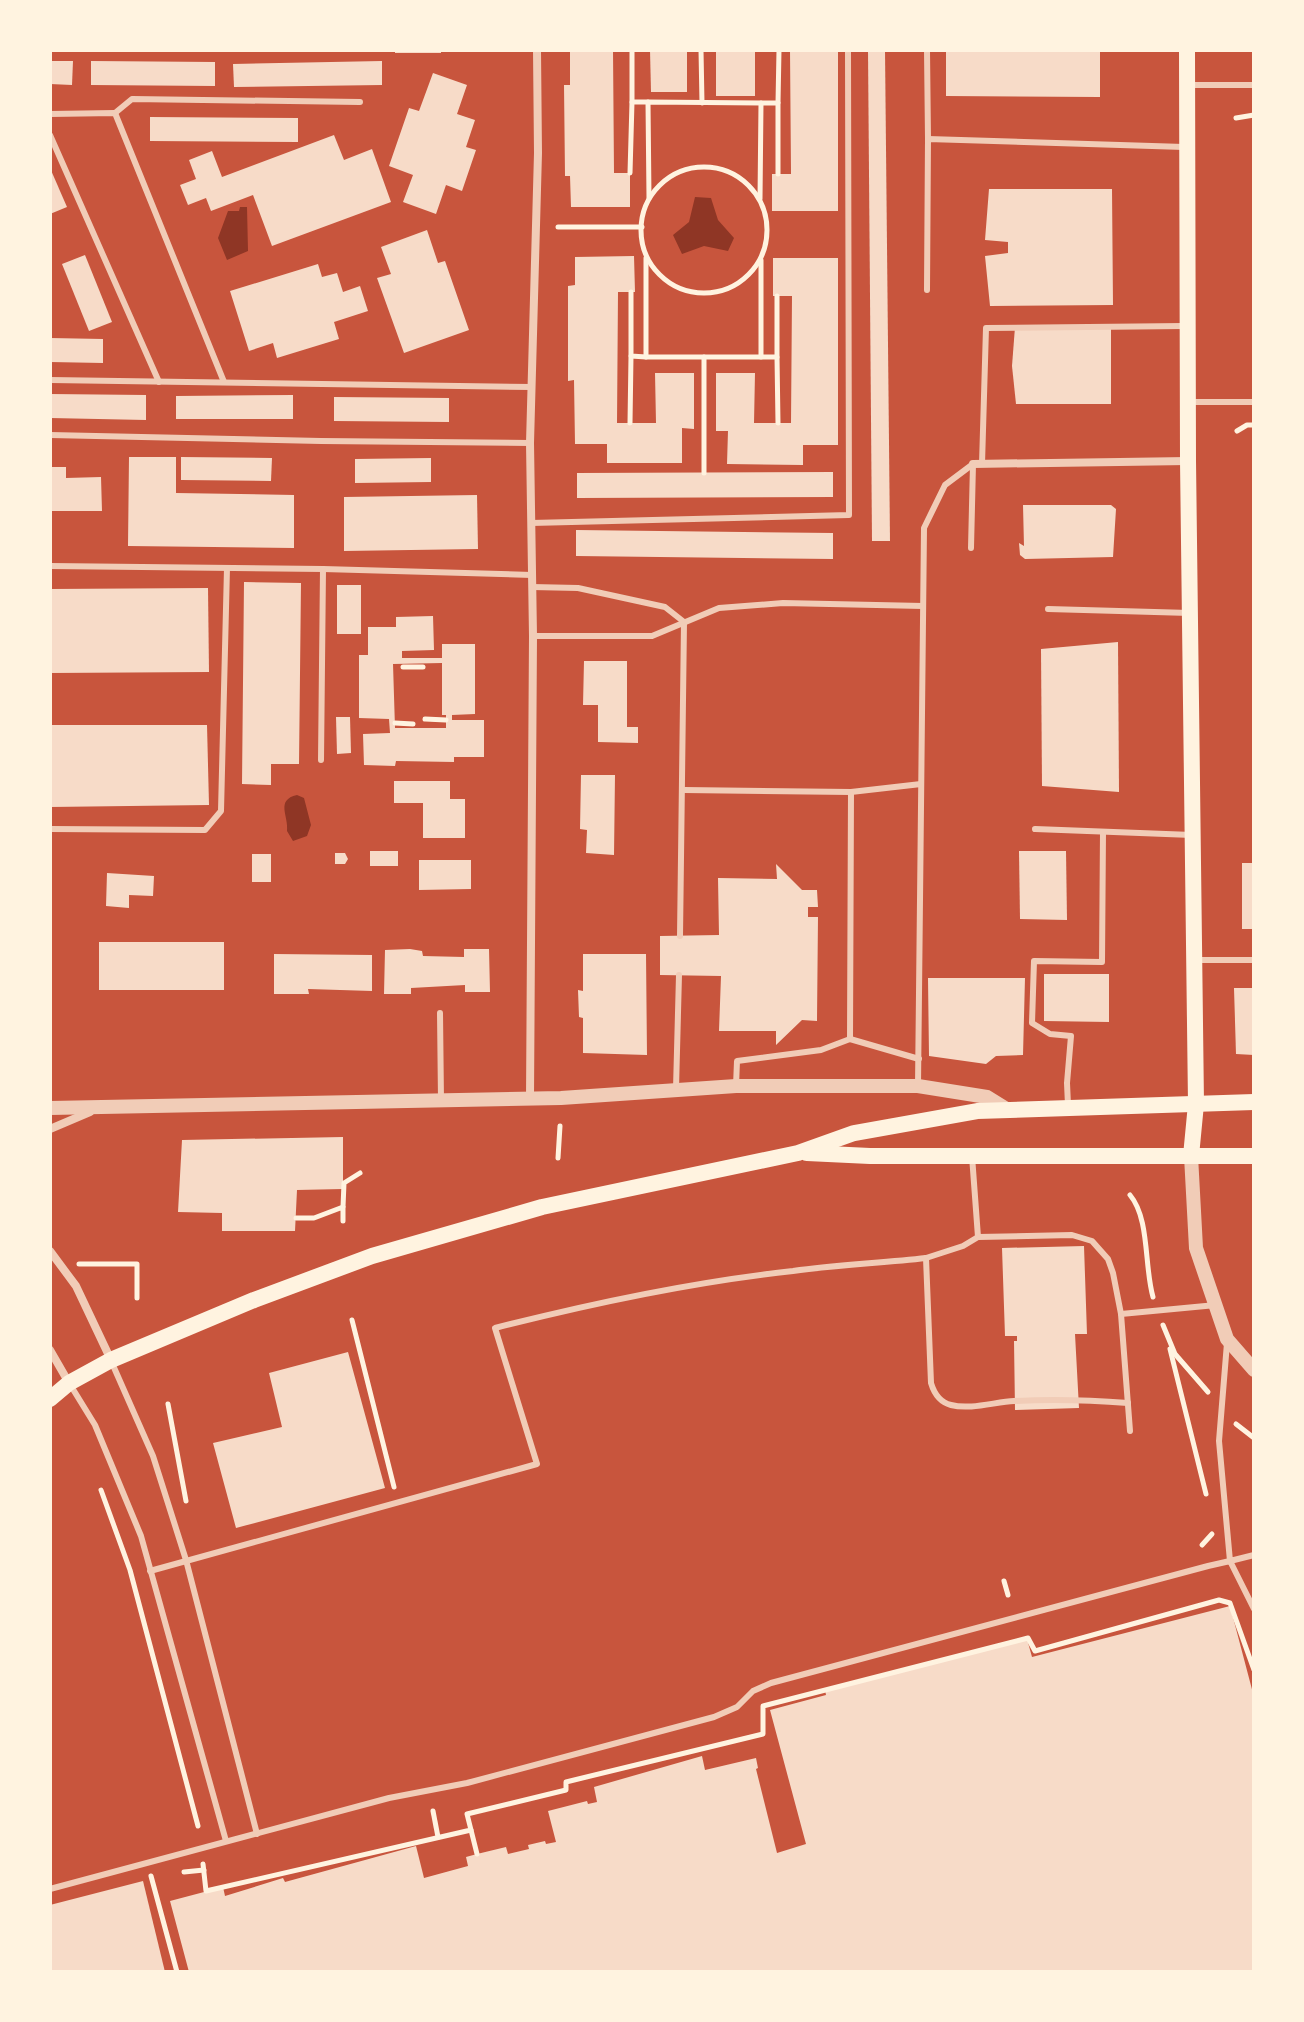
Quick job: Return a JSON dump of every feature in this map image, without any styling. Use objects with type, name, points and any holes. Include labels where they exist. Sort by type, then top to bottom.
[{"type":"main road","points":[[1187,50],[1188,461],[1196,1104],[1191,1156]]},
{"type":"main road","points":[[50,1399],[69,1383],[111,1360],[254,1300],[342,1267],[502,1217],[798,1153],[854,1133],[977,1111],[1254,1102]]},
{"type":"main road","points":[[798,1153],[870,1156],[1254,1156]]},
{"type":"main road","points":[[50,1388],[69,1383]]},
{"type":"street","points":[[530,1098],[533,636],[530,443],[538,153],[537,50]]},
{"type":"street","points":[[977,464],[1188,461]]},
{"type":"street","points":[[50,1108],[530,1098],[736,1086],[918,1086],[987,1097],[1008,1110]]},
{"type":"street","points":[[50,1129],[103,1107]]},
{"type":"street","points":[[1191,1156],[1196,1248],[1227,1339],[1254,1370]]},
{"type":"street","points":[[50,1251],[76,1286],[111,1360]]},
{"type":"street","points":[[50,1350],[69,1383]]},
{"type":"lane","points":[[531,523],[849,515],[848,50]]},
{"type":"lane","points":[[927,50],[927,290]]},
{"type":"lane","points":[[1188,85],[1254,85]]},
{"type":"lane","points":[[50,114],[115,113],[132,99],[360,102]]},
{"type":"lane","points":[[115,113],[224,382]]},
{"type":"lane","points":[[50,135],[159,382]]},
{"type":"lane","points":[[928,139],[1188,147]]},
{"type":"lane","points":[[971,548],[986,328],[1188,326]]},
{"type":"lane","points":[[50,380],[532,387]]},
{"type":"lane","points":[[1188,402],[1254,402]]},
{"type":"lane","points":[[50,435],[530,443]]},
{"type":"lane","points":[[918,1086],[924,528],[945,485],[977,464]]},
{"type":"lane","points":[[50,566],[532,575]]},
{"type":"lane","points":[[50,829],[205,830],[221,811],[227,568]]},
{"type":"lane","points":[[321,760],[323,569]]},
{"type":"lane","points":[[532,587],[578,588],[665,607],[684,622]]},
{"type":"lane","points":[[533,636],[652,636],[719,608],[783,603],[923,606]]},
{"type":"lane","points":[[1048,609],[1190,613]]},
{"type":"lane","points":[[680,936],[684,622]]},
{"type":"lane","points":[[684,790],[851,792],[921,784]]},
{"type":"lane","points":[[850,1039],[851,792]]},
{"type":"lane","points":[[1035,829],[1192,835]]},
{"type":"lane","points":[[1068,1108],[1071,1036],[1050,1034],[1032,1023],[1034,961],[1102,962],[1103,832]]},
{"type":"lane","points":[[1193,960],[1254,960]]},
{"type":"lane","points":[[676,1089],[679,975]]},
{"type":"lane","points":[[440,1013],[441,1100]]},
{"type":"lane","points":[[736,1086],[737,1061],[821,1050],[850,1039],[919,1059]]},
{"type":"lane","points":[[972,1156],[978,1237]]},
{"type":"lane","points":[[150,1571],[537,1464],[495,1328],[600,1302],[707,1283],[926,1258],[963,1246],[978,1237],[1072,1235],[1092,1241],[1108,1259],[1116,1282],[1121,1314],[1130,1431]]},
{"type":"lane","points":[[926,1258],[931,1383],[944,1402],[961,1406],[1078,1400],[1128,1403]]},
{"type":"lane","points":[[1121,1314],[1216,1305]]},
{"type":"lane","points":[[1227,1339],[1219,1441],[1230,1561],[1254,1609]]},
{"type":"lane","points":[[111,1360],[153,1456],[186,1560],[257,1834]]},
{"type":"lane","points":[[69,1383],[95,1425],[141,1536],[226,1841]]},
{"type":"lane","points":[[50,1889],[389,1798],[467,1783],[714,1717],[737,1707],[753,1691],[771,1683],[1254,1555]]},
{"type":"path","points":[[630,173],[632,50]]},
{"type":"path","points":[[701,50],[702,103]]},
{"type":"path","points":[[778,174],[779,50]]},
{"type":"path","points":[[632,102],[778,103]]},
{"type":"path","points":[[648,102],[649,199]]},
{"type":"path","points":[[760,202],[761,103]]},
{"type":"path","points":[[1236,118],[1254,115]]},
{"type":"path","points":[[698,167],[719,168],[738,176],[753,189],[768,227],[756,267],[740,282],[721,291],[700,293],[680,288],[661,277],[642,240],[642,219],[649,199],[661,183],[678,172],[698,167]]},
{"type":"path","points":[[558,227],[642,227]]},
{"type":"path","points":[[646,253],[646,357]]},
{"type":"path","points":[[761,256],[761,357]]},
{"type":"path","points":[[630,423],[631,292]]},
{"type":"path","points":[[777,296],[778,423]]},
{"type":"path","points":[[631,356],[777,357]]},
{"type":"path","points":[[704,357],[704,473]]},
{"type":"path","points":[[1237,431],[1254,425]]},
{"type":"path","points":[[403,667],[423,667]]},
{"type":"path","points":[[425,719],[446,720]]},
{"type":"path","points":[[395,723],[413,724]]},
{"type":"path","points":[[558,1158],[560,1126]]},
{"type":"path","points":[[343,1221],[344,1183],[360,1173]]},
{"type":"path","points":[[296,1218],[314,1218],[343,1207]]},
{"type":"path","points":[[79,1264],[137,1264],[137,1298]]},
{"type":"path","points":[[352,1320],[394,1489],[384,1494]]},
{"type":"path","points":[[1164,1329],[1208,1504]]},
{"type":"path","points":[[168,1404],[187,1505]]},
{"type":"path","points":[[101,1488],[130,1570],[198,1826]]},
{"type":"path","points":[[1202,1545],[1215,1532]]},
{"type":"path","points":[[1004,1581],[1008,1595]]},
{"type":"path","points":[[477,1854],[467,1814],[566,1790],[566,1782],[763,1734],[763,1706],[1028,1638],[1035,1651],[1219,1600],[1230,1603],[1254,1670]]},
{"type":"path","points":[[433,1811],[438,1837]]},
{"type":"path","points":[[177,1873],[204,1867],[206,1891],[471,1830]]},
{"type":"path","points":[[164,1874],[151,1876],[177,1972]]},
{"type":"shaded area","points":[[695,197],[711,198],[718,220],[734,238],[728,251],[704,246],[682,254],[673,235],[689,222]]},
{"type":"shaded area","points":[[240,207],[247,207],[248,251],[227,260],[218,238],[228,211],[239,211]]},
{"type":"shaded area","points":[[297,795],[304,798],[311,825],[307,836],[293,841],[287,831],[285,805],[290,797]]},
{"type":"building","points":[[395,50],[441,50],[441,53],[395,53]]},
{"type":"building","points":[[570,50],[613,50],[614,173],[630,173],[630,207],[571,207],[570,176],[565,176],[564,85],[570,85]]},
{"type":"building","points":[[650,50],[687,50],[687,92],[651,92]]},
{"type":"building","points":[[716,50],[755,50],[755,96],[716,96]]},
{"type":"building","points":[[790,50],[838,50],[838,211],[772,211],[772,174],[791,174]]},
{"type":"building","points":[[868,50],[885,50],[890,541],[872,541]]},
{"type":"building","points":[[946,50],[1100,50],[1100,97],[946,96]]},
{"type":"building","points":[[50,61],[73,61],[72,85],[50,84]]},
{"type":"building","points":[[91,61],[215,62],[215,86],[91,85]]},
{"type":"building","points":[[382,61],[382,85],[234,87],[233,64]]},
{"type":"building","points":[[433,73],[467,85],[457,114],[475,120],[466,147],[476,150],[462,191],[446,185],[436,214],[403,202],[413,175],[389,166],[409,108],[419,111]]},
{"type":"building","points":[[150,117],[298,118],[298,142],[150,141]]},
{"type":"building","points":[[334,135],[344,160],[372,149],[391,202],[272,246],[253,195],[211,211],[206,198],[188,205],[180,185],[196,179],[189,160],[212,151],[222,177]]},
{"type":"building","points":[[50,168],[67,207],[50,214]]},
{"type":"building","points":[[989,189],[1112,189],[1113,305],[990,306],[985,256],[1008,253],[1008,242],[985,240]]},
{"type":"building","points":[[427,230],[438,263],[445,261],[469,330],[404,353],[377,278],[391,274],[381,247]]},
{"type":"building","points":[[85,255],[112,322],[89,331],[62,264]]},
{"type":"building","points":[[634,256],[635,292],[618,292],[617,423],[656,423],[655,373],[694,373],[694,429],[682,428],[682,463],[607,463],[607,444],[575,444],[574,380],[568,381],[568,286],[575,285],[575,257]]},
{"type":"building","points":[[773,258],[838,258],[838,445],[803,445],[803,465],[727,464],[728,431],[716,431],[716,373],[755,373],[754,423],[791,423],[792,296],[773,296]]},
{"type":"building","points":[[318,264],[322,277],[337,273],[343,292],[360,286],[368,311],[334,322],[339,339],[277,358],[273,343],[249,351],[230,291]]},
{"type":"building","points":[[1015,327],[1111,329],[1111,404],[1016,404],[1012,366]]},
{"type":"building","points":[[50,338],[103,339],[103,363],[50,362]]},
{"type":"building","points":[[50,394],[146,395],[146,420],[50,418]]},
{"type":"building","points":[[293,395],[293,419],[176,419],[176,396]]},
{"type":"building","points":[[334,397],[449,398],[449,422],[334,421]]},
{"type":"building","points":[[129,457],[176,457],[176,493],[294,495],[294,548],[128,546]]},
{"type":"building","points":[[181,457],[272,458],[271,481],[181,480]]},
{"type":"building","points":[[431,458],[431,482],[355,483],[355,459]]},
{"type":"building","points":[[50,467],[66,467],[66,478],[101,477],[102,511],[50,511]]},
{"type":"building","points":[[833,472],[833,497],[577,498],[577,473]]},
{"type":"building","points":[[477,495],[478,549],[344,551],[344,497]]},
{"type":"building","points":[[1023,505],[1111,505],[1116,509],[1113,557],[1025,559],[1020,555],[1019,543],[1024,546]]},
{"type":"building","points":[[576,530],[833,533],[833,559],[576,556]]},
{"type":"building","points":[[244,582],[301,583],[299,764],[271,764],[271,785],[242,784]]},
{"type":"building","points":[[337,585],[361,585],[361,634],[337,634]]},
{"type":"building","points":[[208,588],[209,672],[50,673],[50,589]]},
{"type":"building","points":[[433,616],[434,650],[402,651],[402,658],[442,658],[442,644],[475,644],[475,714],[452,715],[452,720],[484,720],[484,757],[454,757],[454,762],[396,761],[395,766],[364,765],[363,734],[390,733],[389,719],[359,718],[359,655],[368,655],[368,627],[396,627],[396,617]],"holes":[[[442,663],[442,715],[446,715],[446,728],[395,728],[393,664]]]},
{"type":"building","points":[[1118,642],[1119,792],[1042,786],[1041,649]]},
{"type":"building","points":[[584,661],[627,661],[627,727],[638,727],[638,743],[598,742],[598,705],[583,705]]},
{"type":"building","points":[[336,717],[350,717],[351,753],[337,754]]},
{"type":"building","points":[[50,725],[207,725],[209,805],[50,807]]},
{"type":"building","points":[[581,775],[615,775],[614,855],[586,853],[587,830],[580,829]]},
{"type":"building","points":[[394,781],[450,781],[450,799],[465,799],[465,838],[423,838],[423,803],[394,803]]},
{"type":"building","points":[[370,851],[398,851],[398,866],[370,866]]},
{"type":"building","points":[[1019,851],[1066,851],[1067,920],[1020,919]]},
{"type":"building","points":[[335,853],[345,853],[348,859],[345,864],[335,864]]},
{"type":"building","points":[[252,854],[271,854],[271,882],[252,882]]},
{"type":"building","points":[[419,860],[471,860],[471,889],[419,890]]},
{"type":"building","points":[[1242,863],[1254,863],[1254,929],[1242,929]]},
{"type":"building","points":[[776,864],[802,890],[817,890],[818,907],[808,907],[808,917],[818,917],[817,1021],[802,1020],[776,1045],[776,1031],[719,1031],[721,976],[660,975],[660,936],[719,935],[718,878],[777,879]]},
{"type":"building","points":[[107,873],[154,876],[153,896],[129,895],[129,908],[106,906]]},
{"type":"building","points":[[99,942],[224,942],[224,990],[99,990]]},
{"type":"building","points":[[464,949],[489,949],[490,992],[465,992],[465,985],[411,988],[411,994],[384,994],[385,950],[422,951],[423,956],[464,957]]},
{"type":"building","points":[[274,954],[372,955],[372,991],[308,989],[309,994],[274,994]]},
{"type":"building","points":[[583,954],[646,954],[647,1055],[583,1053],[583,1018],[579,1017],[578,990],[583,991]]},
{"type":"building","points":[[1044,974],[1109,974],[1109,1022],[1044,1021]]},
{"type":"building","points":[[928,978],[1025,978],[1023,1055],[996,1056],[986,1064],[929,1056]]},
{"type":"building","points":[[1234,988],[1254,988],[1254,1055],[1236,1054]]},
{"type":"building","points":[[343,1137],[343,1189],[297,1190],[295,1231],[222,1231],[222,1213],[178,1212],[182,1140]]},
{"type":"building","points":[[1084,1246],[1087,1334],[1075,1334],[1079,1408],[1015,1410],[1014,1341],[1017,1341],[1017,1336],[1005,1336],[1002,1248]]},
{"type":"building","points":[[348,1352],[385,1488],[236,1528],[213,1443],[282,1427],[269,1373]]},
{"type":"building","points":[[1230,1606],[1254,1697],[1254,1972],[189,1972],[170,1901],[223,1887],[225,1896],[283,1878],[285,1882],[416,1846],[424,1878],[468,1866],[466,1857],[477,1854],[506,1847],[508,1854],[529,1849],[528,1845],[556,1842],[548,1811],[587,1801],[588,1804],[597,1802],[594,1787],[702,1756],[705,1770],[756,1758],[777,1853],[806,1844],[770,1710],[826,1695],[825,1690],[1027,1639],[1032,1657]]},
{"type":"building","points":[[143,1881],[165,1972],[50,1972],[50,1905]]}]
